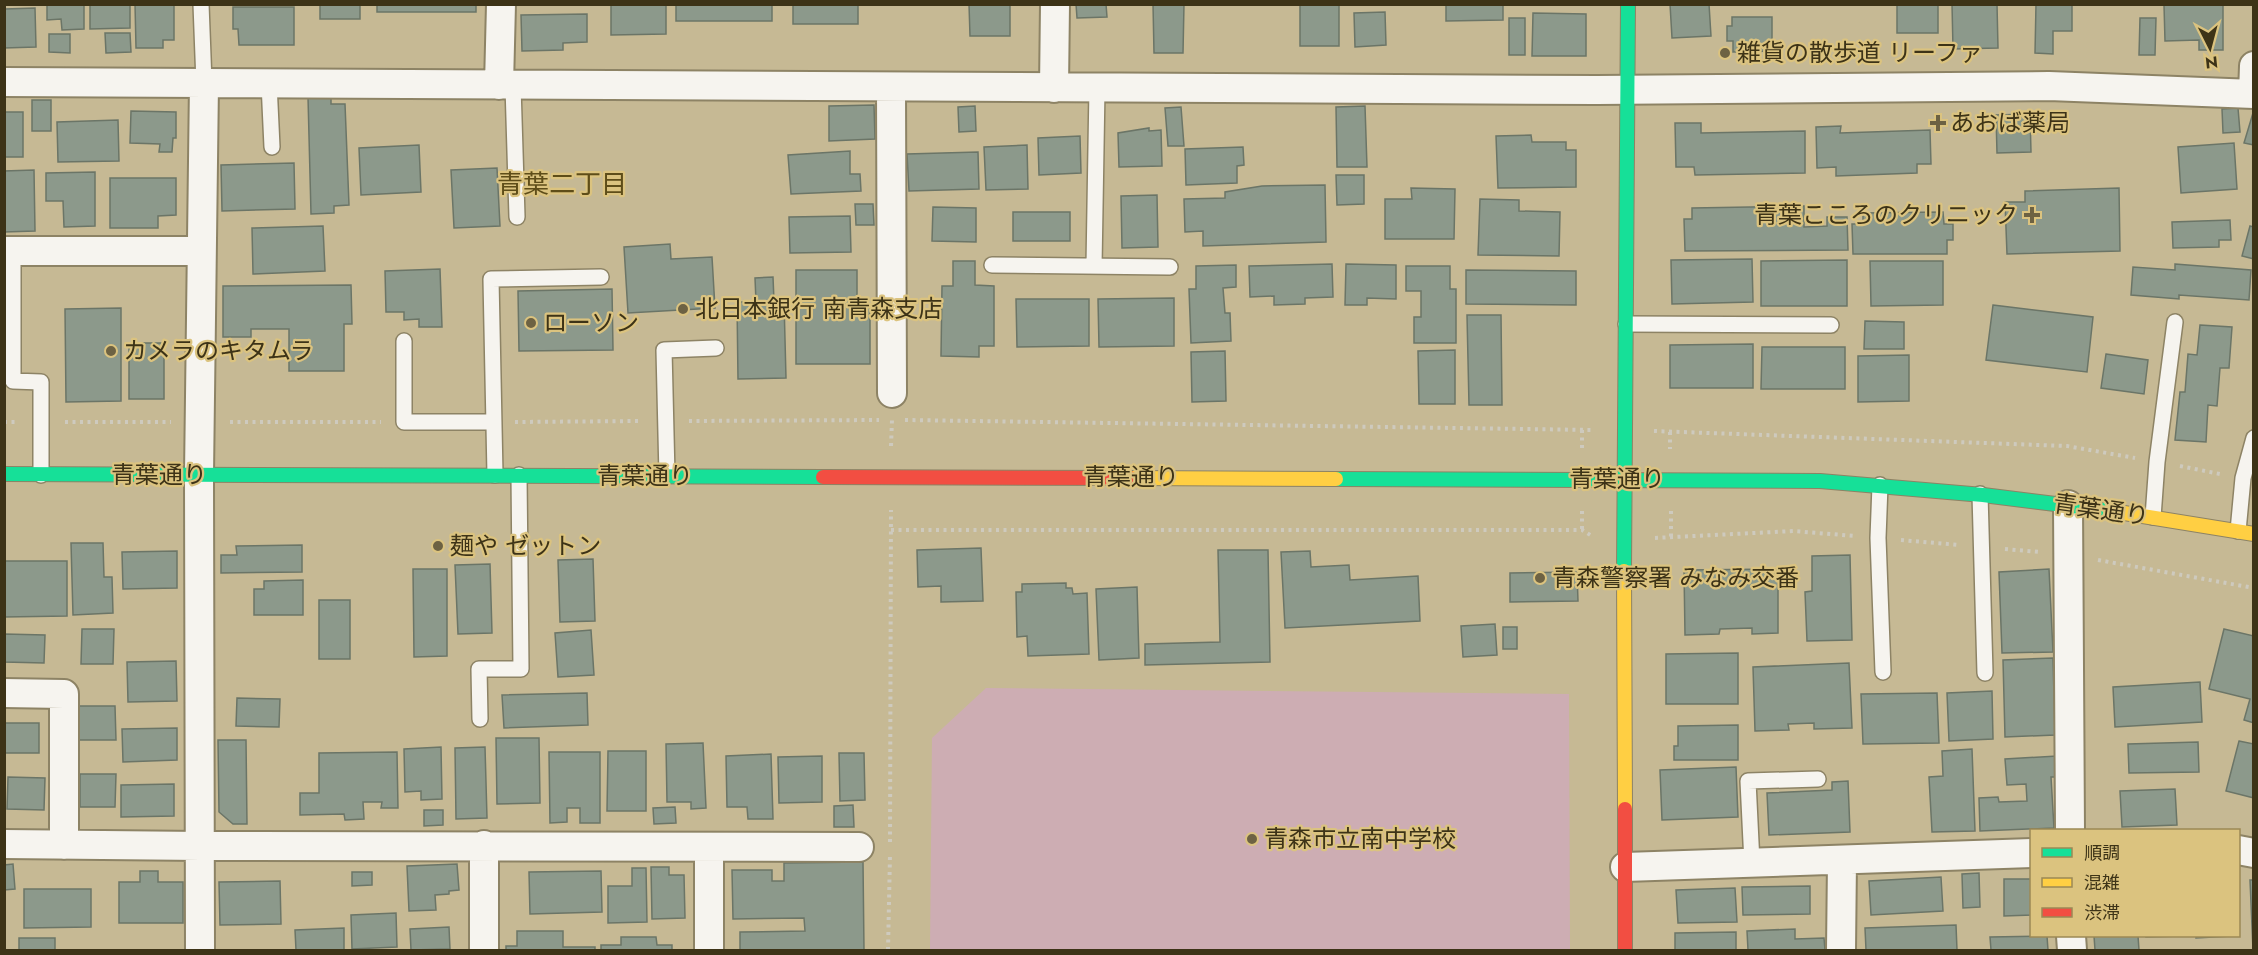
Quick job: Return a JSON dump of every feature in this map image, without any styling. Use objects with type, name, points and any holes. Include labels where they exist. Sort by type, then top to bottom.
[{"type":"street","points":[[501,4],[506,85]]},
{"type":"street","points":[[1054,88],[1055,4]]},
{"type":"street","points":[[1625,951],[1624,430],[1628,4]]},
{"type":"street","points":[[4,82],[891,88],[1628,89],[2049,86],[2253,94],[2253,66]]},
{"type":"street","points":[[200,951],[199,422],[204,83]]},
{"type":"street","points":[[891,88],[892,407]]},
{"type":"street","points":[[9,251],[201,251]]},
{"type":"street","name":"青葉通り","points":[[4,474],[1820,481],[1980,494],[2153,517],[2253,534]]},
{"type":"street","points":[[2068,505],[2070,829]]},
{"type":"street","points":[[4,693],[64,694],[64,845]]},
{"type":"street","points":[[4,844],[859,847]]},
{"type":"street","points":[[484,845],[484,951]]},
{"type":"street","points":[[709,847],[709,951]]},
{"type":"street","points":[[1625,867],[2030,853]]},
{"type":"street","points":[[1841,951],[1842,861]]},
{"type":"lane","points":[[201,4],[204,83]]},
{"type":"lane","points":[[269,83],[272,147]]},
{"type":"lane","points":[[506,85],[517,217]]},
{"type":"lane","points":[[1094,266],[1096,88]]},
{"type":"lane","points":[[9,251],[13,381],[41,382],[41,475]]},
{"type":"lane","points":[[992,266],[1170,267]]},
{"type":"lane","points":[[495,475],[491,279],[601,277]]},
{"type":"lane","points":[[2153,517],[2157,462],[2175,322]]},
{"type":"lane","points":[[1626,324],[1831,325]]},
{"type":"lane","points":[[404,341],[404,422],[494,422]]},
{"type":"lane","points":[[667,476],[664,350],[716,348]]},
{"type":"lane","points":[[2238,531],[2242,478],[2253,438]]},
{"type":"lane","points":[[480,719],[479,669],[521,669],[519,476]]},
{"type":"lane","points":[[1880,486],[1878,538],[1883,672]]},
{"type":"lane","points":[[1980,494],[1985,673]]},
{"type":"lane","points":[[1752,863],[1748,781],[1818,779]]},
{"type":"path","points":[[888,951],[892,407],[2067,446],[2242,478]]},
{"type":"path","points":[[494,422],[880,420]]},
{"type":"path","points":[[4,422],[404,422]]},
{"type":"path","points":[[891,530],[1582,530],[1597,539],[1624,540],[1793,531],[2068,554],[2253,588]]},
{"type":"shaded area","name":"青森市立南中学校","points":[[986,688],[1569,694],[1570,950],[930,950],[932,738]]},
{"type":"building","points":[[47,4],[84,4],[84,29],[62,30],[61,19],[47,20]]},
{"type":"building","points":[[90,4],[130,4],[130,28],[90,29]]},
{"type":"building","points":[[135,4],[174,4],[174,40],[163,40],[163,48],[136,48]]},
{"type":"building","points":[[320,4],[360,4],[360,19],[320,19]]},
{"type":"building","points":[[377,4],[476,4],[476,12],[377,12]]},
{"type":"building","points":[[611,4],[666,4],[666,34],[611,35]]},
{"type":"building","points":[[676,4],[772,4],[772,21],[676,21]]},
{"type":"building","points":[[793,4],[858,4],[858,24],[793,24]]},
{"type":"building","points":[[969,4],[1010,4],[1010,36],[970,36]]},
{"type":"building","points":[[1076,4],[1106,4],[1107,17],[1077,18]]},
{"type":"building","points":[[1153,4],[1184,4],[1183,53],[1154,53]]},
{"type":"building","points":[[1300,4],[1339,4],[1339,46],[1300,46]]},
{"type":"building","points":[[1446,4],[1503,4],[1503,20],[1446,21]]},
{"type":"building","points":[[1670,4],[1709,4],[1711,36],[1672,38]]},
{"type":"building","points":[[1897,4],[1938,4],[1938,33],[1897,33]]},
{"type":"building","points":[[1952,4],[1997,4],[1998,48],[1953,49]]},
{"type":"building","points":[[2036,4],[2072,4],[2072,31],[2053,31],[2053,54],[2035,53]]},
{"type":"building","points":[[2223,4],[2223,50],[2199,50],[2199,40],[2165,41],[2164,5]]},
{"type":"building","points":[[233,7],[294,7],[294,45],[239,45],[238,29],[233,29]]},
{"type":"building","points":[[35,8],[36,47],[4,48],[5,9]]},
{"type":"building","points":[[1385,12],[1386,45],[1355,47],[1354,13]]},
{"type":"building","points":[[1533,13],[1586,14],[1586,56],[1532,56]]},
{"type":"building","points":[[587,14],[587,42],[563,43],[563,50],[522,51],[521,15]]},
{"type":"building","points":[[1732,17],[1772,17],[1772,51],[1733,52],[1733,41],[1727,41],[1727,26],[1732,26]]},
{"type":"building","points":[[1509,18],[1525,18],[1525,55],[1509,55]]},
{"type":"building","points":[[2140,18],[2156,18],[2155,55],[2139,55]]},
{"type":"building","points":[[105,33],[130,33],[131,52],[106,53]]},
{"type":"building","points":[[49,34],[70,34],[70,53],[49,52]]},
{"type":"building","points":[[331,96],[331,104],[345,104],[349,205],[334,206],[334,213],[311,214],[308,97]]},
{"type":"building","points":[[32,100],[51,100],[51,131],[32,131]]},
{"type":"building","points":[[874,105],[875,139],[829,141],[829,106]]},
{"type":"building","points":[[975,106],[976,131],[959,132],[958,107]]},
{"type":"building","points":[[1365,106],[1367,167],[1337,167],[1336,107]]},
{"type":"building","points":[[1181,107],[1184,146],[1168,146],[1165,108]]},
{"type":"building","points":[[2238,108],[2240,132],[2223,133],[2222,109]]},
{"type":"building","points":[[131,111],[176,112],[176,138],[173,138],[172,152],[159,152],[160,144],[130,143]]},
{"type":"building","points":[[4,112],[23,112],[23,157],[4,157]]},
{"type":"building","points":[[2254,113],[2254,145],[2244,143]]},
{"type":"building","points":[[2030,114],[2031,152],[1997,153],[1996,115]]},
{"type":"building","points":[[118,120],[119,161],[58,162],[57,122]]},
{"type":"building","points":[[1675,123],[1701,123],[1701,133],[1805,131],[1805,173],[1695,175],[1694,167],[1676,167]]},
{"type":"building","points":[[1841,126],[1840,133],[1930,130],[1931,164],[1917,164],[1917,173],[1836,176],[1836,167],[1817,168],[1816,127]]},
{"type":"building","points":[[1149,128],[1149,131],[1161,130],[1162,166],[1119,167],[1118,133]]},
{"type":"building","points":[[1531,135],[1532,142],[1566,142],[1566,150],[1576,150],[1576,187],[1498,188],[1496,136]]},
{"type":"building","points":[[1080,136],[1081,173],[1039,175],[1038,138]]},
{"type":"building","points":[[2234,143],[2237,189],[2181,193],[2178,147]]},
{"type":"building","points":[[419,145],[421,192],[361,195],[359,148]]},
{"type":"building","points":[[1027,145],[1028,189],[986,190],[984,147]]},
{"type":"building","points":[[1243,147],[1244,165],[1237,166],[1237,183],[1186,185],[1185,149]]},
{"type":"building","points":[[850,151],[850,174],[860,174],[861,191],[791,194],[788,155]]},
{"type":"building","points":[[978,152],[979,189],[909,191],[907,154]]},
{"type":"building","points":[[294,163],[295,209],[222,211],[221,165]]},
{"type":"building","points":[[497,168],[500,226],[454,228],[451,170]]},
{"type":"building","points":[[34,170],[35,231],[4,232],[4,171]]},
{"type":"building","points":[[95,172],[95,226],[64,227],[63,201],[46,201],[46,173]]},
{"type":"building","points":[[1336,175],[1364,175],[1364,204],[1337,205]]},
{"type":"building","points":[[110,178],[176,178],[176,215],[158,216],[158,228],[110,228]]},
{"type":"building","points":[[1325,185],[1326,242],[1203,246],[1203,231],[1185,232],[1184,199],[1225,198],[1225,192],[1262,186]]},
{"type":"building","points":[[1411,188],[1455,189],[1454,239],[1385,239],[1385,199],[1412,199]]},
{"type":"building","points":[[2119,188],[2120,251],[2007,254],[2005,202],[2025,202],[2025,191]]},
{"type":"building","points":[[1157,195],[1158,247],[1122,248],[1121,196]]},
{"type":"building","points":[[1480,199],[1519,200],[1519,211],[1560,212],[1559,256],[1478,255]]},
{"type":"building","points":[[855,204],[873,204],[874,225],[856,225]]},
{"type":"building","points":[[1804,206],[1804,227],[1827,226],[1827,217],[1847,217],[1848,250],[1685,251],[1684,219],[1692,219],[1692,208]]},
{"type":"building","points":[[933,207],[976,208],[976,242],[932,241]]},
{"type":"building","points":[[1013,212],[1070,212],[1070,241],[1013,241]]},
{"type":"building","points":[[1943,212],[1944,224],[1953,224],[1953,240],[1947,240],[1947,254],[1853,254],[1852,224],[1863,224],[1863,213]]},
{"type":"building","points":[[850,216],[851,252],[790,253],[789,217]]},
{"type":"building","points":[[2230,220],[2231,240],[2219,240],[2219,247],[2173,248],[2172,222]]},
{"type":"building","points":[[323,226],[325,271],[253,274],[252,228]]},
{"type":"building","points":[[2250,226],[2254,227],[2254,259],[2242,256]]},
{"type":"building","points":[[670,244],[671,259],[712,257],[715,308],[628,313],[624,247]]},
{"type":"building","points":[[1752,259],[1753,302],[1672,304],[1671,260]]},
{"type":"building","points":[[1847,260],[1847,306],[1761,306],[1761,261]]},
{"type":"building","points":[[953,261],[975,261],[975,285],[994,286],[994,346],[979,346],[979,357],[941,356],[942,286],[953,286]]},
{"type":"building","points":[[1870,261],[1943,261],[1943,305],[1871,306]]},
{"type":"building","points":[[1332,264],[1333,297],[1305,298],[1305,304],[1274,305],[1274,296],[1250,297],[1249,266]]},
{"type":"building","points":[[1346,264],[1396,265],[1396,299],[1367,298],[1367,305],[1345,305]]},
{"type":"building","points":[[2175,264],[2251,270],[2249,300],[2179,295],[2179,299],[2131,295],[2133,267],[2175,270]]},
{"type":"building","points":[[1236,265],[1236,287],[1223,288],[1225,313],[1230,313],[1231,341],[1191,343],[1189,289],[1196,289],[1196,266]]},
{"type":"building","points":[[1406,266],[1450,266],[1450,289],[1456,289],[1456,343],[1414,343],[1414,317],[1421,317],[1421,291],[1406,291]]},
{"type":"building","points":[[440,269],[442,327],[419,327],[419,319],[404,320],[404,312],[386,312],[385,271]]},
{"type":"building","points":[[796,270],[857,270],[857,305],[870,305],[870,364],[796,364]]},
{"type":"building","points":[[1466,270],[1576,271],[1576,305],[1466,304]]},
{"type":"building","points":[[773,277],[774,301],[784,301],[786,378],[738,379],[737,302],[756,302],[755,278]]},
{"type":"building","points":[[351,285],[352,324],[344,324],[344,371],[289,371],[289,329],[251,329],[251,337],[223,337],[223,286]]},
{"type":"building","points":[[612,289],[613,350],[519,351],[518,291]]},
{"type":"building","points":[[1174,298],[1174,346],[1099,347],[1098,299]]},
{"type":"building","points":[[1016,299],[1089,299],[1089,346],[1017,347]]},
{"type":"building","points":[[1993,305],[2093,317],[2087,372],[1986,360]]},
{"type":"building","points":[[121,308],[121,401],[66,402],[65,309]]},
{"type":"building","points":[[1467,315],[1501,315],[1502,405],[1469,405]]},
{"type":"building","points":[[1865,321],[1904,322],[1904,349],[1864,349]]},
{"type":"building","points":[[2200,325],[2232,327],[2229,368],[2220,368],[2217,406],[2208,405],[2206,442],[2175,440],[2180,392],[2185,392],[2188,354],[2197,355]]},
{"type":"building","points":[[129,343],[164,343],[164,399],[129,399]]},
{"type":"building","points":[[1753,344],[1753,388],[1670,388],[1670,345]]},
{"type":"building","points":[[1762,347],[1845,347],[1845,389],[1761,389]]},
{"type":"building","points":[[1455,350],[1455,404],[1419,404],[1418,351]]},
{"type":"building","points":[[1225,351],[1226,401],[1192,402],[1191,352]]},
{"type":"building","points":[[2106,354],[2148,360],[2144,394],[2101,388]]},
{"type":"building","points":[[1909,355],[1909,401],[1858,402],[1858,356]]},
{"type":"building","points":[[71,543],[103,543],[104,577],[112,577],[113,613],[73,615]]},
{"type":"building","points":[[302,545],[302,572],[221,573],[221,555],[237,555],[236,546]]},
{"type":"building","points":[[981,548],[983,601],[941,602],[941,586],[918,587],[917,550]]},
{"type":"building","points":[[1218,550],[1268,550],[1270,662],[1145,665],[1145,644],[1220,642]]},
{"type":"building","points":[[177,551],[177,588],[123,589],[122,552]]},
{"type":"building","points":[[1310,551],[1311,567],[1349,565],[1350,580],[1418,576],[1420,621],[1285,628],[1281,552]]},
{"type":"building","points":[[1850,555],[1852,640],[1807,641],[1805,592],[1812,591],[1812,556]]},
{"type":"building","points":[[593,559],[595,621],[560,622],[558,560]]},
{"type":"building","points":[[4,561],[67,561],[67,616],[4,617]]},
{"type":"building","points":[[490,564],[492,633],[458,634],[455,565]]},
{"type":"building","points":[[413,569],[447,569],[447,656],[414,657]]},
{"type":"building","points":[[1778,569],[1778,633],[1752,634],[1752,628],[1720,629],[1719,634],[1685,635],[1684,570]]},
{"type":"building","points":[[2049,569],[2053,652],[2002,653],[1999,572]]},
{"type":"building","points":[[1577,572],[1578,601],[1510,602],[1510,573]]},
{"type":"building","points":[[303,580],[303,615],[254,615],[254,589],[264,589],[264,581]]},
{"type":"building","points":[[1066,583],[1066,588],[1072,588],[1073,594],[1087,593],[1089,654],[1028,656],[1027,636],[1017,637],[1016,592],[1022,592],[1022,584]]},
{"type":"building","points":[[1137,587],[1139,658],[1099,660],[1096,589]]},
{"type":"building","points":[[319,600],[350,600],[350,659],[319,659]]},
{"type":"building","points":[[1495,624],[1497,655],[1463,657],[1461,626]]},
{"type":"building","points":[[1503,627],[1517,627],[1517,649],[1503,649]]},
{"type":"building","points":[[82,629],[114,629],[113,664],[81,664]]},
{"type":"building","points":[[2224,629],[2254,636],[2254,723],[2244,720],[2250,699],[2209,689]]},
{"type":"building","points":[[591,630],[594,675],[558,677],[555,633]]},
{"type":"building","points":[[4,634],[45,635],[44,663],[4,662]]},
{"type":"building","points":[[1738,653],[1738,704],[1666,704],[1666,654]]},
{"type":"building","points":[[2053,658],[2055,735],[2005,737],[2003,660]]},
{"type":"building","points":[[176,661],[177,701],[128,702],[127,662]]},
{"type":"building","points":[[1849,663],[1852,728],[1814,729],[1814,723],[1788,724],[1789,730],[1755,731],[1753,667]]},
{"type":"building","points":[[2200,682],[2202,722],[2115,727],[2113,687]]},
{"type":"building","points":[[1992,691],[1993,739],[1949,741],[1947,693]]},
{"type":"building","points":[[587,693],[588,725],[504,728],[502,695]]},
{"type":"building","points":[[1937,693],[1939,743],[1863,744],[1861,694]]},
{"type":"building","points":[[237,698],[280,699],[279,727],[236,726]]},
{"type":"building","points":[[78,706],[115,706],[116,740],[78,740]]},
{"type":"building","points":[[4,723],[39,723],[39,753],[4,753]]},
{"type":"building","points":[[1738,725],[1738,760],[1674,760],[1674,746],[1678,746],[1678,726]]},
{"type":"building","points":[[177,728],[177,760],[123,762],[122,729]]},
{"type":"building","points":[[496,738],[539,738],[540,803],[497,804]]},
{"type":"building","points":[[218,740],[246,740],[247,824],[233,824],[219,812]]},
{"type":"building","points":[[2239,741],[2254,744],[2254,798],[2226,791]]},
{"type":"building","points":[[2198,742],[2199,772],[2129,773],[2128,744]]},
{"type":"building","points":[[703,743],[706,808],[691,809],[691,802],[667,802],[666,744]]},
{"type":"building","points":[[441,747],[442,799],[421,800],[421,791],[405,792],[404,749]]},
{"type":"building","points":[[485,747],[487,818],[456,819],[455,748]]},
{"type":"building","points":[[1972,749],[1975,831],[1932,832],[1929,777],[1943,776],[1942,751]]},
{"type":"building","points":[[608,751],[646,751],[646,811],[607,811]]},
{"type":"building","points":[[397,752],[398,808],[381,808],[382,802],[363,802],[364,819],[345,820],[344,814],[300,815],[300,793],[319,793],[319,753]]},
{"type":"building","points":[[549,752],[600,752],[600,823],[580,823],[580,808],[567,808],[567,822],[550,823]]},
{"type":"building","points":[[839,753],[864,753],[865,800],[840,801]]},
{"type":"building","points":[[771,754],[773,819],[748,819],[747,807],[727,807],[726,756]]},
{"type":"building","points":[[822,756],[822,802],[779,803],[778,757]]},
{"type":"building","points":[[2057,756],[2058,777],[2051,777],[2054,828],[1980,831],[1979,798],[1998,797],[1999,802],[2027,801],[2026,784],[2007,785],[2005,759]]},
{"type":"building","points":[[1736,767],[1738,817],[1662,820],[1660,770]]},
{"type":"building","points":[[80,774],[116,774],[115,807],[80,807]]},
{"type":"building","points":[[8,777],[45,778],[44,810],[7,809]]},
{"type":"building","points":[[1848,781],[1850,832],[1769,835],[1767,793],[1832,790],[1832,782]]},
{"type":"building","points":[[174,784],[174,816],[121,817],[121,785]]},
{"type":"building","points":[[2175,789],[2177,825],[2122,827],[2120,791]]},
{"type":"building","points":[[853,805],[854,827],[834,827],[834,806]]},
{"type":"building","points":[[675,807],[676,823],[654,824],[653,808]]},
{"type":"building","points":[[424,810],[443,810],[443,825],[424,826]]},
{"type":"building","points":[[863,862],[864,950],[740,950],[740,932],[805,931],[804,918],[733,919],[732,870],[772,870],[772,881],[784,881],[784,863]]},
{"type":"building","points":[[13,864],[15,889],[4,890],[4,865]]},
{"type":"building","points":[[457,864],[459,890],[449,891],[449,894],[435,895],[436,910],[409,911],[407,866]]},
{"type":"building","points":[[651,867],[669,867],[669,875],[684,875],[685,918],[652,919]]},
{"type":"building","points":[[632,868],[646,868],[647,922],[608,923],[608,886],[632,886]]},
{"type":"building","points":[[140,871],[158,871],[158,882],[183,882],[183,923],[119,923],[119,882],[140,882]]},
{"type":"building","points":[[601,871],[602,912],[530,914],[529,872]]},
{"type":"building","points":[[352,872],[372,872],[372,885],[352,886]]},
{"type":"building","points":[[1979,873],[1980,907],[1963,908],[1962,874]]},
{"type":"building","points":[[1941,877],[1943,911],[1871,915],[1869,881]]},
{"type":"building","points":[[2004,879],[2030,879],[2030,915],[2004,916]]},
{"type":"building","points":[[2250,880],[2254,880],[2254,950],[2253,950]]},
{"type":"building","points":[[280,881],[281,924],[220,925],[219,882]]},
{"type":"building","points":[[1810,886],[1810,914],[1743,915],[1742,887]]},
{"type":"building","points":[[1735,888],[1737,922],[1678,923],[1676,890]]},
{"type":"building","points":[[24,889],[91,889],[91,927],[24,928]]},
{"type":"building","points":[[396,913],[397,947],[352,949],[351,915]]},
{"type":"building","points":[[1956,925],[1957,950],[1866,950],[1865,928]]},
{"type":"building","points":[[449,927],[450,949],[411,950],[410,929]]},
{"type":"building","points":[[344,928],[344,950],[296,950],[295,930]]},
{"type":"building","points":[[1795,929],[1795,939],[1824,938],[1825,950],[1748,950],[1747,931]]},
{"type":"building","points":[[517,931],[563,931],[563,947],[595,947],[595,950],[506,950],[506,946],[517,946]]},
{"type":"building","points":[[1736,932],[1736,950],[1675,950],[1675,933]]},
{"type":"building","points":[[621,937],[656,937],[657,945],[672,945],[672,950],[601,950],[601,945],[621,945]]},
{"type":"building","points":[[1990,937],[2047,937],[2048,950],[1991,950]]},
{"type":"building","points":[[2094,937],[2138,937],[2139,950],[2095,950]]},
{"type":"building","points":[[19,938],[55,938],[55,950],[19,950]]},
{"type":"traffic: fast","points":[[1624,571],[1628,4]]},
{"type":"traffic: fast","points":[[4,474],[823,477]]},
{"type":"traffic: fast","points":[[1336,479],[1820,481],[1983,495],[2112,511]]},
{"type":"traffic: slow","points":[[1130,478],[1336,479]]},
{"type":"traffic: slow","points":[[2112,511],[2254,534]]},
{"type":"traffic: slow","points":[[1624,571],[1625,809]]},
{"type":"traffic: jam","points":[[823,477],[1130,478]]},
{"type":"traffic: jam","points":[[1625,809],[1625,950]]},
{"type":"place","name":"雑貨の散歩道 リーファ","points":[[1725,53]]},
{"type":"place","name":"あおば薬局","points":[[1938,123]]},
{"type":"place","name":"青葉こころのクリニック","points":[[2032,215]]},
{"type":"place","name":"北日本銀行 南青森支店","points":[[683,309]]},
{"type":"place","name":"ローソン","points":[[531,323]]},
{"type":"place","name":"カメラのキタムラ","points":[[111,351]]},
{"type":"place","name":"麺や ゼットン","points":[[438,546]]},
{"type":"place","name":"青森警察署 みなみ交番","points":[[1540,578]]},
{"type":"place","name":"青森市立南中学校","points":[[1252,839]]},
{"type":"district","name":"青葉二丁目","points":[[562,184]]}]
